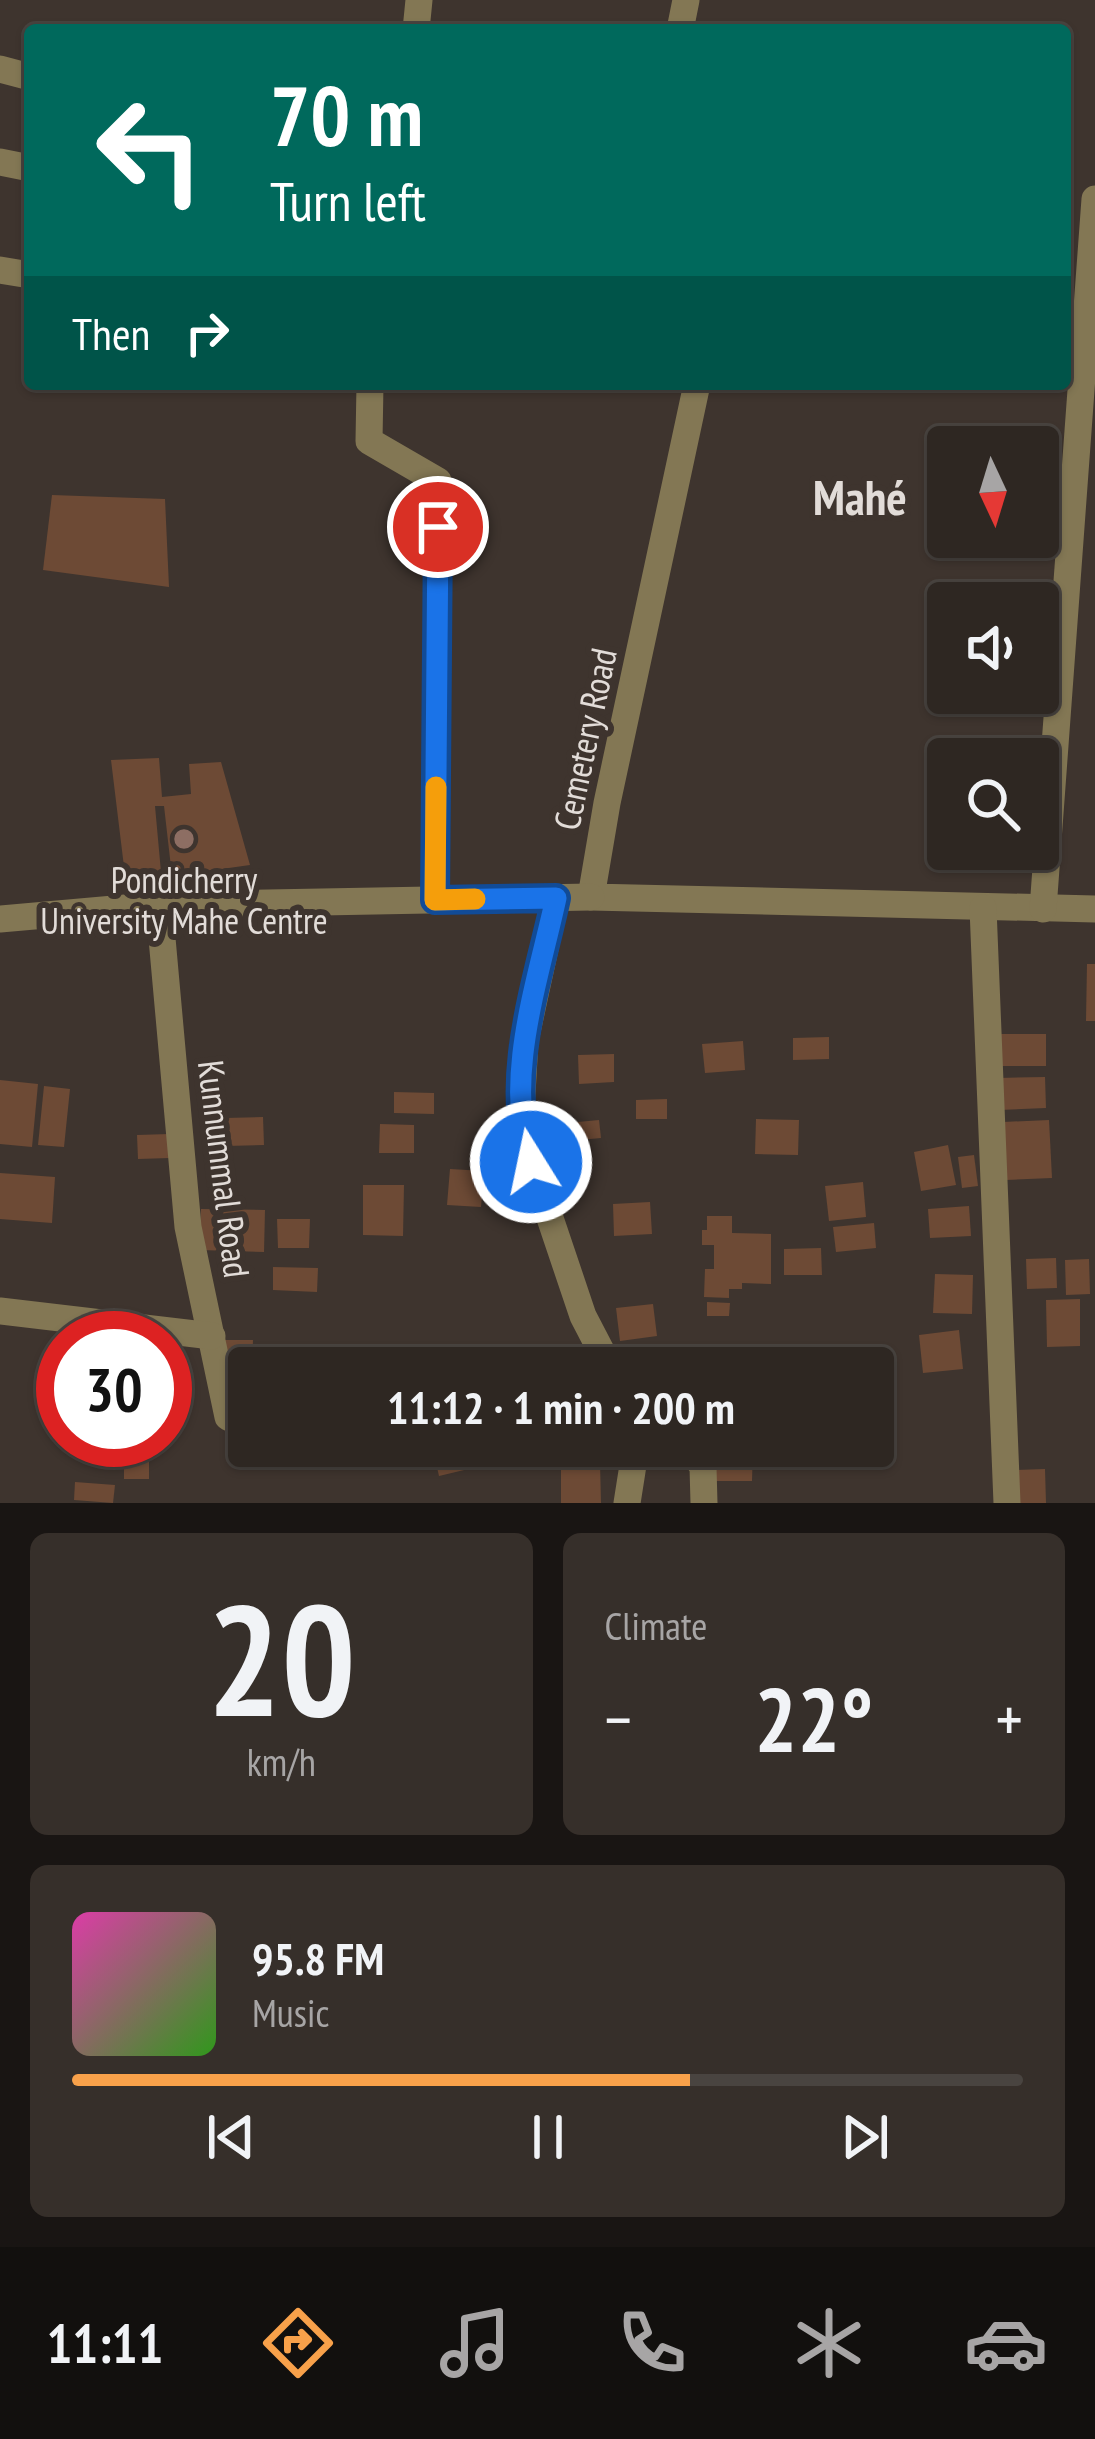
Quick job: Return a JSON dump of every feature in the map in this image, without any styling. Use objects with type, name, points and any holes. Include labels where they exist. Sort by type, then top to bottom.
[{"type":"street","points":[[1043,909],[1082,319],[1095,199]]},
{"type":"street","points":[[370,390],[369,441],[438,481],[435,900]]},
{"type":"street","name":"Cemetery Road","points":[[591,897],[696,390]]},
{"type":"street","points":[[0,919],[159,905],[591,897],[1095,909]]},
{"type":"street","points":[[556,898],[525,1041],[520,1129],[583,1316],[599,1347]]},
{"type":"street","name":"Kunnummal Road","points":[[159,905],[188,1227],[228,1417]]},
{"type":"street","points":[[983,908],[1007,1503]]},
{"type":"street","points":[[0,1311],[212,1336]]},
{"type":"street","points":[[627,1503],[633,1467]]},
{"type":"street","points":[[703,1467],[704,1503]]},
{"type":"building","points":[[52,495],[165,499],[169,587],[43,570]]},
{"type":"building","points":[[159,758],[162,797],[191,794],[189,764],[221,762],[250,865],[172,876],[164,806],[155,806],[161,872],[125,875],[111,760]]},
{"type":"building","points":[[1087,964],[1095,964],[1095,1021],[1086,1021]]},
{"type":"building","points":[[998,1034],[1046,1034],[1046,1066],[998,1066]]},
{"type":"building","points":[[829,1037],[829,1059],[793,1060],[793,1038]]},
{"type":"building","points":[[743,1041],[745,1070],[705,1073],[702,1044]]},
{"type":"building","points":[[614,1054],[614,1082],[579,1084],[578,1055]]},
{"type":"building","points":[[1045,1077],[1046,1108],[999,1110],[998,1078]]},
{"type":"building","points":[[0,1080],[38,1084],[32,1147],[0,1144]]},
{"type":"building","points":[[44,1086],[70,1089],[64,1147],[38,1145]]},
{"type":"building","points":[[394,1092],[434,1093],[434,1114],[394,1113]]},
{"type":"building","points":[[667,1099],[667,1119],[636,1119],[636,1100]]},
{"type":"building","points":[[263,1117],[264,1145],[226,1146],[225,1118]]},
{"type":"building","points":[[756,1119],[799,1120],[798,1155],[755,1154]]},
{"type":"building","points":[[599,1120],[601,1138],[569,1141],[567,1123]]},
{"type":"building","points":[[1049,1120],[1052,1178],[1006,1180],[1003,1122]]},
{"type":"building","points":[[380,1124],[414,1125],[414,1153],[379,1153]]},
{"type":"building","points":[[169,1134],[170,1158],[138,1159],[137,1135]]},
{"type":"building","points":[[948,1145],[956,1185],[921,1191],[914,1152]]},
{"type":"building","points":[[974,1155],[978,1186],[962,1188],[958,1157]]},
{"type":"building","points":[[450,1169],[484,1171],[481,1207],[447,1205]]},
{"type":"building","points":[[0,1173],[55,1177],[52,1223],[0,1219]]},
{"type":"building","points":[[863,1182],[866,1217],[829,1221],[825,1186]]},
{"type":"building","points":[[363,1185],[404,1185],[403,1236],[363,1235]]},
{"type":"building","points":[[650,1202],[652,1234],[614,1236],[613,1204]]},
{"type":"building","points":[[969,1206],[971,1236],[930,1238],[928,1209]]},
{"type":"building","points":[[201,1209],[265,1210],[264,1252],[200,1250]]},
{"type":"building","points":[[707,1216],[732,1216],[732,1233],[771,1234],[771,1284],[742,1283],[742,1289],[729,1289],[729,1298],[704,1297],[705,1269],[714,1269],[714,1245],[702,1245]]},
{"type":"building","points":[[277,1219],[310,1219],[309,1248],[278,1248]]},
{"type":"building","points":[[874,1223],[876,1248],[836,1252],[833,1227]]},
{"type":"building","points":[[821,1248],[822,1275],[784,1275],[784,1249]]},
{"type":"building","points":[[1056,1258],[1057,1288],[1027,1289],[1026,1259]]},
{"type":"building","points":[[1089,1259],[1090,1294],[1066,1295],[1065,1260]]},
{"type":"building","points":[[273,1267],[318,1268],[317,1292],[273,1290]]},
{"type":"building","points":[[935,1274],[973,1275],[972,1314],[933,1313]]},
{"type":"building","points":[[1080,1299],[1080,1346],[1047,1347],[1046,1300]]},
{"type":"building","points":[[707,1302],[730,1303],[729,1316],[707,1316]]},
{"type":"building","points":[[653,1304],[657,1336],[620,1341],[616,1308]]},
{"type":"building","points":[[959,1330],[963,1369],[923,1373],[919,1335]]},
{"type":"building","points":[[225,1340],[253,1340],[253,1347],[228,1347],[225,1368]]},
{"type":"building","points":[[124,1467],[149,1467],[149,1479],[124,1479]]},
{"type":"building","points":[[437,1467],[477,1467],[439,1476]]},
{"type":"building","points":[[561,1467],[600,1467],[601,1503],[561,1503]]},
{"type":"building","points":[[714,1467],[752,1467],[752,1481],[714,1481]]},
{"type":"building","points":[[1045,1469],[1046,1503],[1015,1503],[1014,1470]]},
{"type":"building","points":[[75,1482],[115,1485],[113,1503],[74,1500]]},
{"type":"slow traffic","points":[[436,787],[435,900],[475,899]]},
{"type":"place","name":"Pondicherry University Mahe Centre","points":[[184,839]]},
{"type":"district","name":"Mahé","points":[[860,498]]},
{"type":"route","points":[[438,527],[435,900],[556,898],[525,1041],[520,1129],[531,1162]]}]
